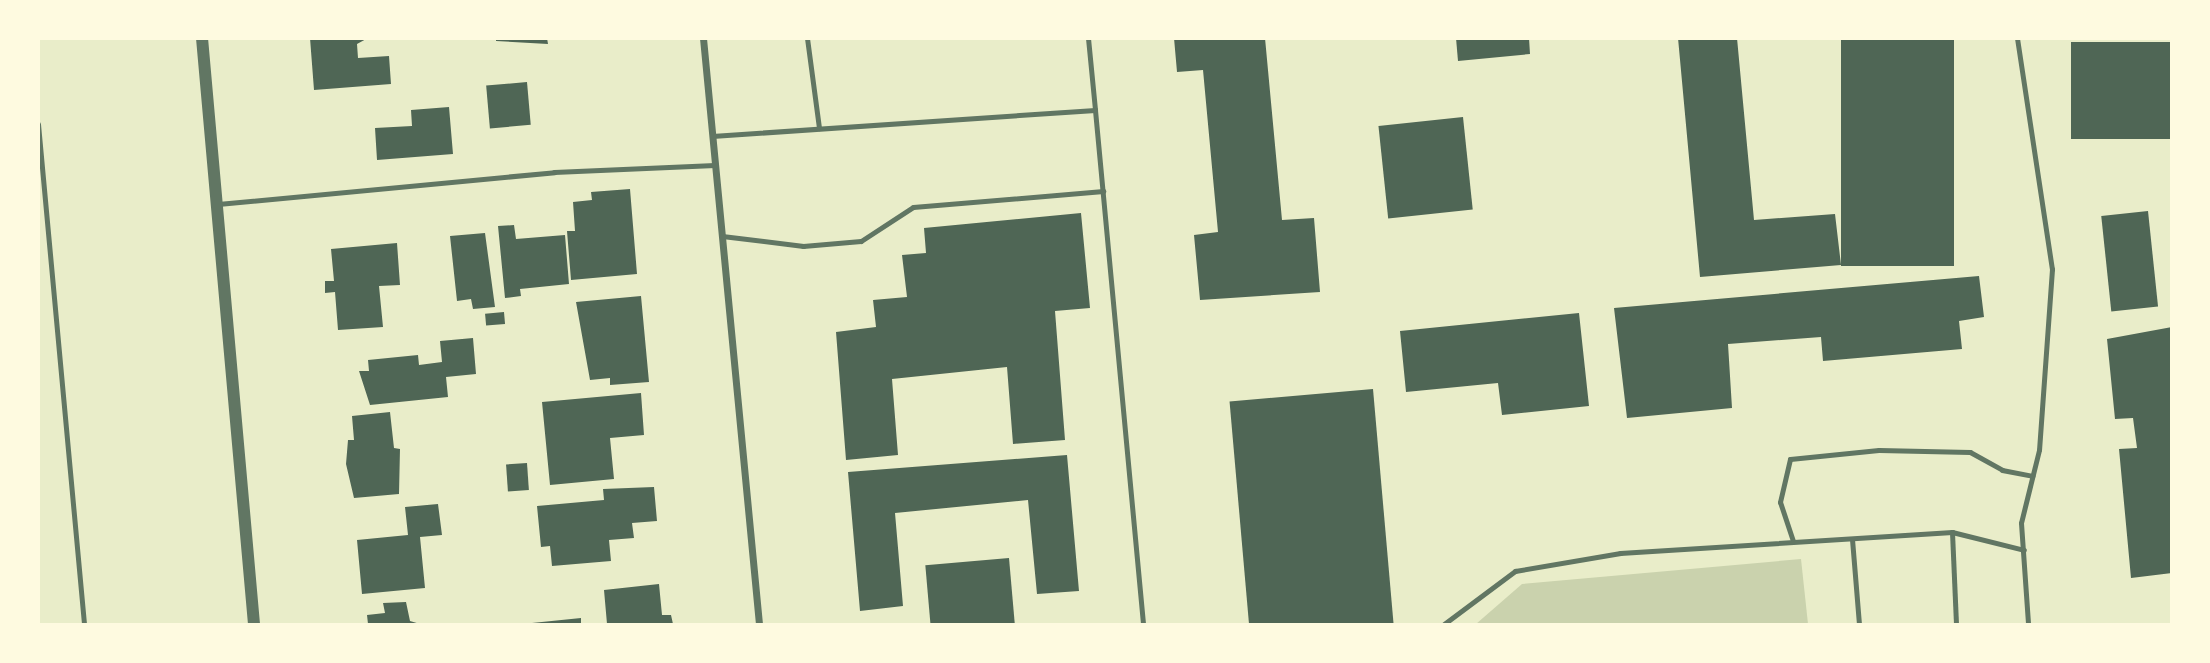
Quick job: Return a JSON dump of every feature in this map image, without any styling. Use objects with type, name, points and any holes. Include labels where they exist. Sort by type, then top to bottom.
[{"type":"street","points":[[202,38],[254,625]]},
{"type":"street","points":[[703,38],[759,625]]},
{"type":"lane","points":[[807,38],[818,128]]},
{"type":"lane","points":[[1088,38],[1143,625]]},
{"type":"lane","points":[[2017,38],[2052,269],[2032,476],[2021,523],[2028,625]]},
{"type":"lane","points":[[712,136],[1095,110]]},
{"type":"lane","points":[[38,124],[84,625]]},
{"type":"lane","points":[[218,204],[554,172],[715,164]]},
{"type":"lane","points":[[722,236],[803,246],[861,241],[914,207],[1103,191]]},
{"type":"lane","points":[[1793,541],[1780,502],[1790,459],[1879,450],[1970,452],[2002,470],[2032,476]]},
{"type":"lane","points":[[1444,625],[1515,571],[1546,563],[1793,541],[1952,532],[2024,550]]},
{"type":"lane","points":[[1952,532],[1956,625]]},
{"type":"lane","points":[[1852,539],[1859,625]]},
{"type":"green space","points":[[1801,559],[1808,624],[1476,624],[1522,584]]},
{"type":"building","points":[[310,38],[368,38],[357,44],[358,58],[389,56],[391,84],[314,90]]},
{"type":"building","points":[[496,38],[547,38],[548,44],[496,41]]},
{"type":"building","points":[[1174,38],[1265,38],[1282,220],[1314,218],[1320,292],[1200,300],[1194,235],[1218,232],[1203,70],[1177,72]]},
{"type":"building","points":[[1456,38],[1529,38],[1530,54],[1458,61]]},
{"type":"building","points":[[1678,38],[1737,38],[1754,220],[1835,214],[1841,265],[1700,277]]},
{"type":"building","points":[[1841,38],[1954,38],[1954,266],[1841,266]]},
{"type":"building","points":[[2071,42],[2172,42],[2172,139],[2071,139]]},
{"type":"building","points":[[527,82],[531,125],[490,128],[486,86]]},
{"type":"building","points":[[449,107],[453,154],[377,160],[375,128],[412,126],[411,110]]},
{"type":"building","points":[[1463,117],[1473,209],[1388,218],[1378,126]]},
{"type":"building","points":[[630,189],[637,274],[571,280],[567,231],[575,231],[573,202],[592,200],[591,192]]},
{"type":"building","points":[[2148,211],[2158,306],[2111,311],[2101,216]]},
{"type":"building","points":[[1081,213],[1090,308],[1055,311],[1065,440],[1013,444],[1007,367],[892,379],[898,455],[846,460],[836,332],[876,327],[873,300],[907,297],[902,255],[926,253],[924,228]]},
{"type":"building","points":[[514,225],[516,239],[565,235],[569,284],[520,289],[521,296],[505,298],[498,226]]},
{"type":"building","points":[[485,233],[495,307],[473,309],[471,299],[457,301],[450,236]]},
{"type":"building","points":[[397,243],[400,285],[379,286],[383,327],[338,330],[335,292],[325,293],[325,281],[334,281],[331,249]]},
{"type":"building","points":[[1979,276],[1984,317],[1959,321],[1962,349],[1823,361],[1821,337],[1728,344],[1732,408],[1627,418],[1614,308]]},
{"type":"building","points":[[641,296],[649,382],[610,385],[610,378],[590,380],[576,302]]},
{"type":"building","points":[[504,312],[505,324],[486,326],[485,314]]},
{"type":"building","points":[[1579,313],[1589,406],[1502,415],[1498,383],[1406,392],[1400,331]]},
{"type":"building","points":[[2172,327],[2172,573],[2131,578],[2119,449],[2137,448],[2133,418],[2115,419],[2107,339]]},
{"type":"building","points":[[473,338],[476,374],[446,377],[448,397],[370,405],[359,371],[369,371],[368,360],[418,355],[419,365],[442,362],[440,341]]},
{"type":"building","points":[[1373,389],[1394,624],[1249,624],[1230,402]]},
{"type":"building","points":[[641,393],[644,435],[610,438],[614,479],[550,485],[542,402]]},
{"type":"building","points":[[390,412],[394,448],[400,449],[399,494],[354,498],[346,464],[348,440],[354,440],[352,416]]},
{"type":"building","points":[[1067,455],[1079,591],[1037,594],[1028,500],[895,513],[903,606],[860,611],[848,472]]},
{"type":"building","points":[[527,463],[529,490],[508,491],[506,464]]},
{"type":"building","points":[[654,487],[657,521],[632,523],[634,538],[609,540],[611,561],[552,566],[550,546],[541,547],[537,506],[604,500],[603,489]]},
{"type":"building","points":[[438,504],[442,535],[420,537],[425,588],[362,594],[357,540],[408,535],[405,507]]},
{"type":"building","points":[[1009,558],[1015,624],[930,624],[925,565]]},
{"type":"building","points":[[659,584],[662,615],[671,615],[673,624],[607,624],[604,590]]},
{"type":"building","points":[[406,602],[410,621],[420,624],[368,624],[367,615],[385,613],[383,603]]},
{"type":"building","points":[[581,618],[581,624],[532,624],[532,623]]}]
